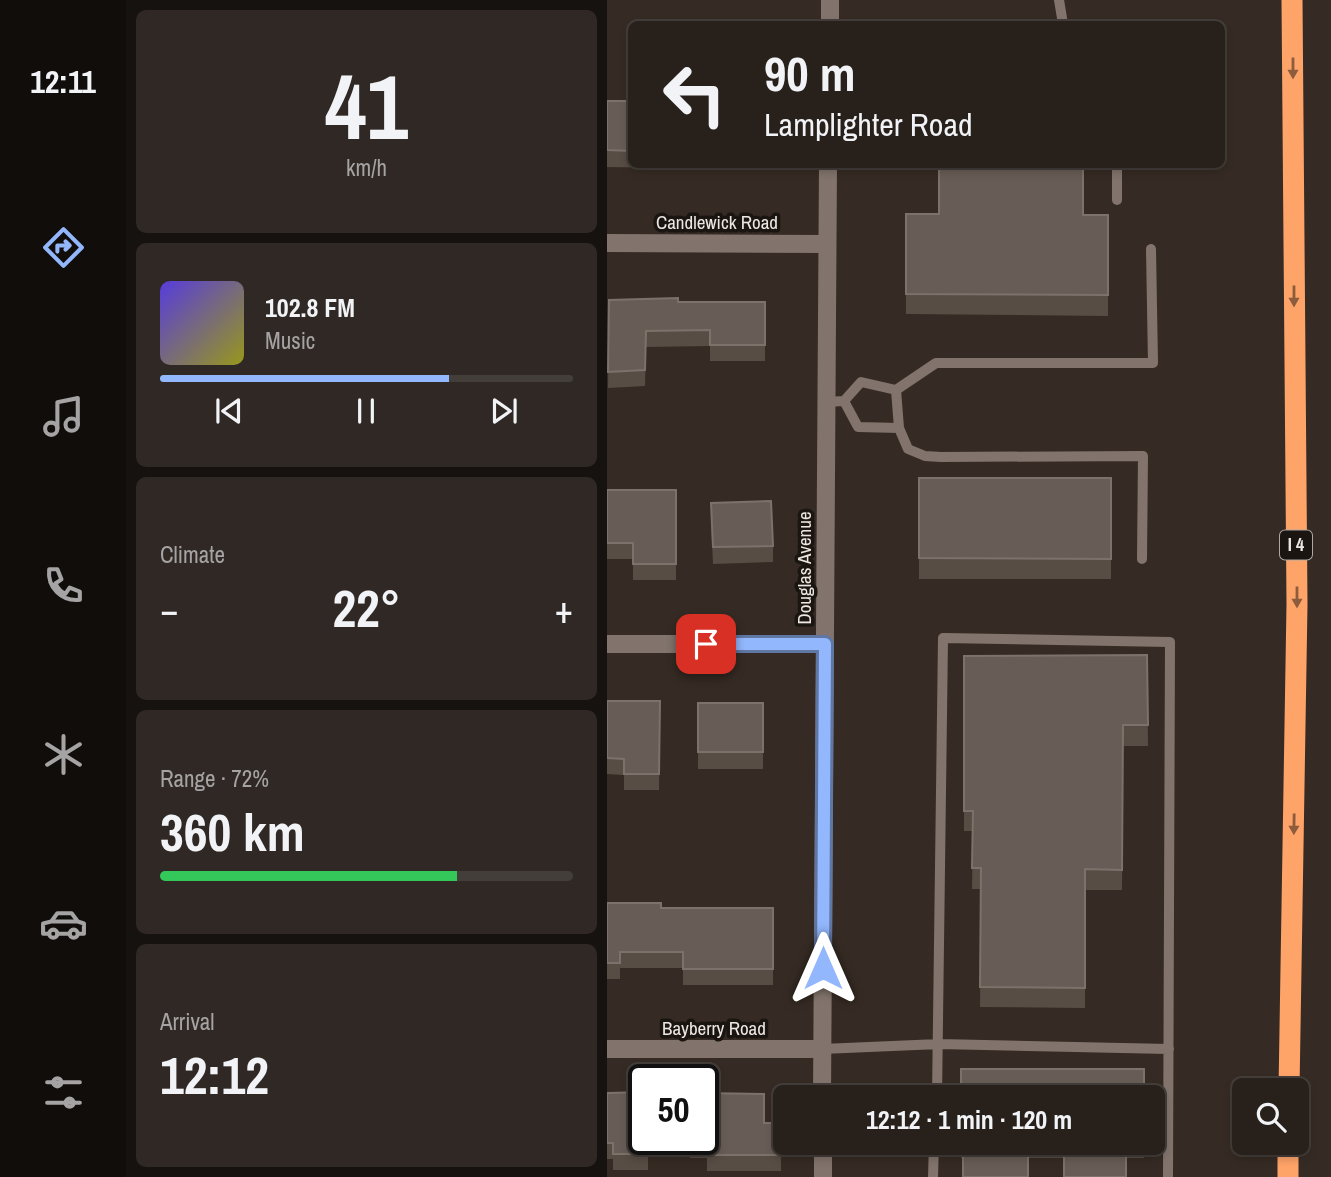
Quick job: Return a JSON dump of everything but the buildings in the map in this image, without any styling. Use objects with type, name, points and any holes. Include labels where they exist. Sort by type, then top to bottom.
[{"type":"highway","name":"I 4","points":[[1289,1078],[1297,604],[1292,0]]},
{"type":"highway","points":[[1288,1155],[1288,1177]]},
{"type":"main road","points":[[830,0],[830,21]]},
{"type":"main road","name":"Douglas Avenue","points":[[822,1085],[825,644],[835,402],[827,244],[828,168]]},
{"type":"main road","name":"Candlewick Road","points":[[607,243],[827,244]]},
{"type":"main road","points":[[607,644],[825,644]]},
{"type":"main road","name":"Bayberry Road","points":[[607,1049],[822,1049]]},
{"type":"main road","points":[[823,1155],[823,1177]]},
{"type":"lane","points":[[1060,0],[1063,21]]},
{"type":"lane","points":[[1117,168],[1117,200]]},
{"type":"lane","points":[[899,428],[858,427],[835,402],[861,382],[896,390],[936,363],[1154,363],[1151,249]]},
{"type":"lane","points":[[896,390],[899,428],[908,449],[925,456],[1143,456],[1142,559]]},
{"type":"lane","points":[[937,1085],[943,638],[1170,642],[1168,1177]]},
{"type":"lane","points":[[822,1049],[939,1044],[1169,1049]]},
{"type":"lane","points":[[933,1177],[934,1155]]},
{"type":"route","points":[[706,644],[825,644],[823,968]]}]
